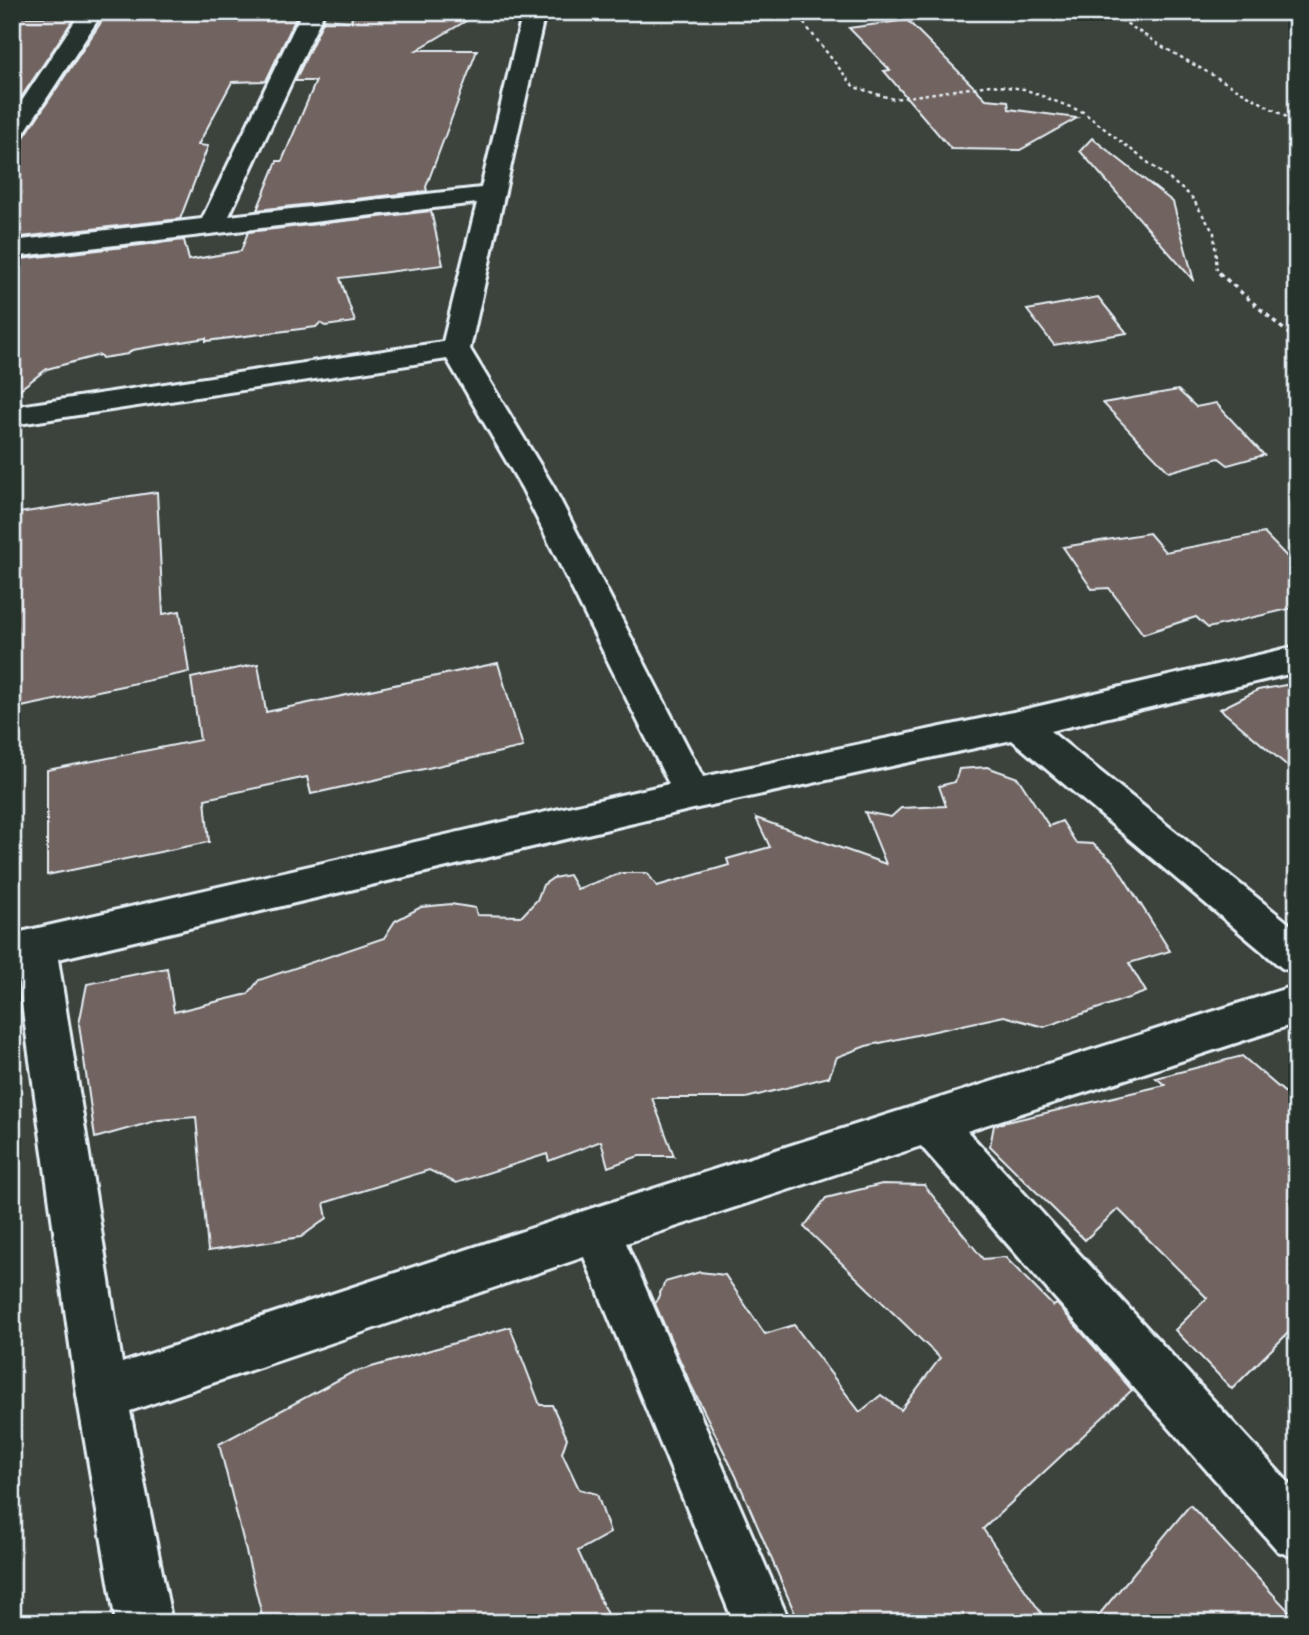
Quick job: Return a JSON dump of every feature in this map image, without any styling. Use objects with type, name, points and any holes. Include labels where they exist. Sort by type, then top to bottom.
[{"type":"street","points":[[12,134],[92,12]]},
{"type":"street","points":[[214,225],[313,12]]},
{"type":"street","points":[[534,12],[456,349],[538,488],[693,794]]},
{"type":"street","points":[[12,249],[492,194]]},
{"type":"street","points":[[12,416],[456,349]]},
{"type":"street","points":[[144,1623],[24,950],[693,794],[1018,725],[1297,659]]},
{"type":"street","points":[[1018,725],[1297,955]]},
{"type":"street","points":[[102,1395],[596,1230],[1297,1003]]},
{"type":"street","points":[[929,1122],[1297,1532]]},
{"type":"street","points":[[596,1230],[762,1623]]},
{"type":"path","points":[[795,12],[854,88],[893,100],[991,85],[1024,89],[1083,112],[1191,195],[1214,233],[1217,271],[1297,341]]},
{"type":"path","points":[[1109,12],[1163,47],[1297,123]]},
{"type":"building","points":[[108,12],[272,12],[269,17],[296,18],[266,81],[232,82],[198,145],[208,146],[180,219],[12,238],[12,143],[22,140]]},
{"type":"building","points":[[354,12],[481,12],[417,50],[477,50],[426,187],[427,191],[257,210],[277,161],[282,161],[316,81],[295,81],[324,19],[351,21]]},
{"type":"building","points":[[12,17],[75,17],[12,111]]},
{"type":"building","points":[[907,20],[986,99],[1008,101],[1009,109],[1077,118],[1020,150],[951,149],[884,71],[890,70],[849,28]]},
{"type":"building","points":[[1092,138],[1173,202],[1194,281],[1080,151]]},
{"type":"building","points":[[431,211],[443,265],[340,278],[355,322],[325,326],[320,323],[316,327],[206,341],[206,338],[132,350],[128,354],[102,358],[100,355],[47,369],[12,395],[12,260],[184,240],[189,260],[241,251],[248,232]]},
{"type":"building","points":[[1098,297],[1127,333],[1054,345],[1027,310]]},
{"type":"building","points":[[1178,390],[1196,407],[1216,403],[1264,455],[1228,465],[1219,458],[1169,472],[1103,403]]},
{"type":"building","points":[[157,492],[163,614],[180,611],[189,672],[12,709],[12,514]]},
{"type":"building","points":[[1149,533],[1165,552],[1264,533],[1297,567],[1297,607],[1208,628],[1196,617],[1143,634],[1109,588],[1092,589],[1063,547]]},
{"type":"building","points":[[498,663],[523,747],[311,794],[307,777],[205,799],[209,842],[47,875],[47,770],[200,740],[191,678],[258,664],[266,712]]},
{"type":"building","points":[[1297,683],[1297,774],[1220,709],[1258,690]]},
{"type":"building","points":[[987,767],[1018,778],[1049,826],[1062,821],[1076,843],[1093,844],[1114,862],[1170,951],[1129,963],[1146,992],[1044,1027],[1004,1016],[866,1046],[837,1057],[829,1077],[746,1098],[652,1098],[674,1156],[639,1156],[608,1167],[601,1141],[549,1161],[547,1154],[456,1183],[429,1170],[324,1203],[327,1218],[301,1237],[208,1251],[196,1117],[159,1120],[95,1138],[79,1024],[87,984],[167,968],[174,1012],[248,994],[259,980],[384,938],[395,921],[421,907],[451,904],[475,908],[477,915],[522,916],[537,900],[543,885],[553,878],[569,875],[577,889],[622,873],[647,873],[657,886],[729,865],[727,859],[770,847],[756,818],[886,864],[865,812],[891,817],[901,808],[946,806],[939,786],[955,782],[959,769]]},
{"type":"building","points":[[1242,1056],[1297,1103],[1297,1324],[1232,1389],[1175,1330],[1207,1298],[1118,1209],[1085,1240],[990,1146],[994,1125],[1165,1085],[1156,1078]]},
{"type":"building","points":[[882,1184],[924,1185],[983,1259],[1005,1257],[1053,1306],[1057,1304],[1132,1390],[983,1529],[1048,1623],[799,1623],[736,1476],[655,1304],[665,1282],[700,1272],[725,1275],[765,1334],[794,1325],[860,1412],[881,1395],[901,1410],[940,1358],[804,1227],[826,1198]]},
{"type":"building","points":[[510,1327],[540,1405],[552,1405],[567,1438],[562,1453],[579,1489],[597,1494],[610,1533],[578,1551],[611,1623],[264,1623],[219,1444],[351,1373]]},
{"type":"building","points":[[1190,1505],[1297,1620],[1297,1623],[1092,1623]]}]
